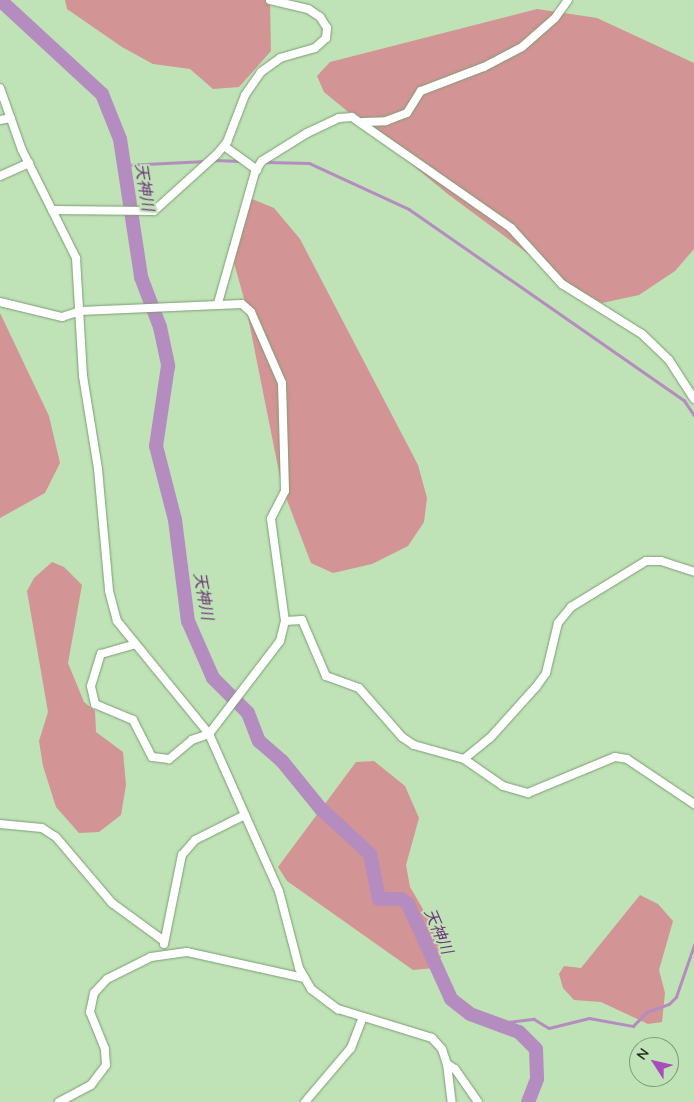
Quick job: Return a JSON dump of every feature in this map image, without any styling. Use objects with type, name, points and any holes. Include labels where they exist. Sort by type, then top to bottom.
[{"type":"street","points":[[52,210],[138,212],[160,206],[224,146],[245,95],[262,72],[280,58],[316,48],[326,38],[327,28],[320,17],[308,10],[270,0]]},
{"type":"street","points":[[218,303],[257,170],[269,155],[339,118],[361,122],[386,121],[407,113],[421,91],[484,67],[522,47],[555,18],[568,0]]},
{"type":"street","points":[[0,88],[29,163],[76,258],[83,376],[98,469],[109,591],[117,620],[210,734],[278,891],[304,978],[328,1004],[363,1017],[424,1033],[438,1044],[447,1064],[452,1102]]},
{"type":"street","points":[[0,120],[11,118]]},
{"type":"street","points":[[361,122],[511,228],[562,284],[642,334],[669,360],[694,398]]},
{"type":"street","points":[[224,146],[257,170]]},
{"type":"street","points":[[0,176],[29,163]]},
{"type":"street","points":[[0,302],[62,317],[80,311],[218,303],[242,304],[251,312],[282,383],[285,491],[271,519],[286,622],[280,641],[210,734],[192,740],[169,759],[152,757],[133,720],[95,704],[91,686],[101,654],[135,644]]},
{"type":"street","points":[[464,759],[490,738],[536,687],[546,673],[558,624],[571,608],[646,561],[661,560],[694,572]]},
{"type":"street","points":[[286,622],[302,620],[326,676],[359,688],[402,737],[414,745],[464,759],[503,786],[528,792],[600,760],[627,759],[694,804]]},
{"type":"street","points":[[165,952],[164,941],[182,855],[195,840],[245,815]]},
{"type":"street","points":[[0,824],[42,828],[56,837],[112,903],[164,941]]},
{"type":"street","points":[[58,1102],[91,1084],[106,1065],[106,1049],[90,1012],[98,987],[107,979],[165,952],[187,952],[304,978]]},
{"type":"street","points":[[305,1102],[351,1048],[363,1017]]},
{"type":"street","points":[[447,1064],[455,1069],[478,1102]]},
{"type":"shaded area","points":[[65,0],[270,0],[271,51],[239,87],[213,89],[190,69],[153,64],[122,47],[67,9]]},
{"type":"shaded area","points":[[537,9],[597,18],[694,63],[694,249],[675,271],[639,295],[602,303],[573,287],[449,195],[324,92],[317,76],[330,62]]},
{"type":"shaded area","points":[[252,199],[274,208],[300,239],[418,465],[427,498],[424,522],[408,546],[372,564],[333,573],[311,563],[282,487],[245,302],[229,245]]},
{"type":"shaded area","points":[[0,313],[49,416],[60,463],[45,493],[0,518]]},
{"type":"shaded area","points":[[52,562],[64,567],[82,585],[68,663],[84,702],[95,711],[96,732],[123,752],[126,785],[121,815],[99,832],[79,833],[56,807],[43,766],[39,741],[48,712],[27,591],[34,578]]},
{"type":"shaded area","points":[[374,761],[405,786],[419,818],[406,865],[410,887],[437,933],[441,957],[434,968],[413,970],[287,881],[278,867],[356,762]]},
{"type":"shaded area","points":[[640,895],[658,904],[673,921],[659,970],[665,993],[662,1022],[648,1024],[601,1002],[574,1000],[563,988],[559,974],[564,966],[581,968]]},
{"type":"waterway","name":"天神川","points":[[0,0],[102,94],[120,139],[141,277],[160,327],[168,366],[156,446],[175,520],[188,621],[213,678],[248,713],[259,741],[282,761],[321,809],[370,854],[379,899],[401,899],[408,904],[451,999],[470,1014],[519,1032],[536,1049],[537,1079],[528,1102]]},
{"type":"waterway","points":[[214,160],[241,161]]},
{"type":"waterway","points":[[125,165],[206,161]]},
{"type":"waterway","points":[[266,162],[309,163],[409,209],[684,400],[694,415]]},
{"type":"waterway","points":[[499,1023],[534,1019],[549,1028],[589,1018],[633,1026],[647,1012],[669,1004],[676,997],[694,945]]}]
